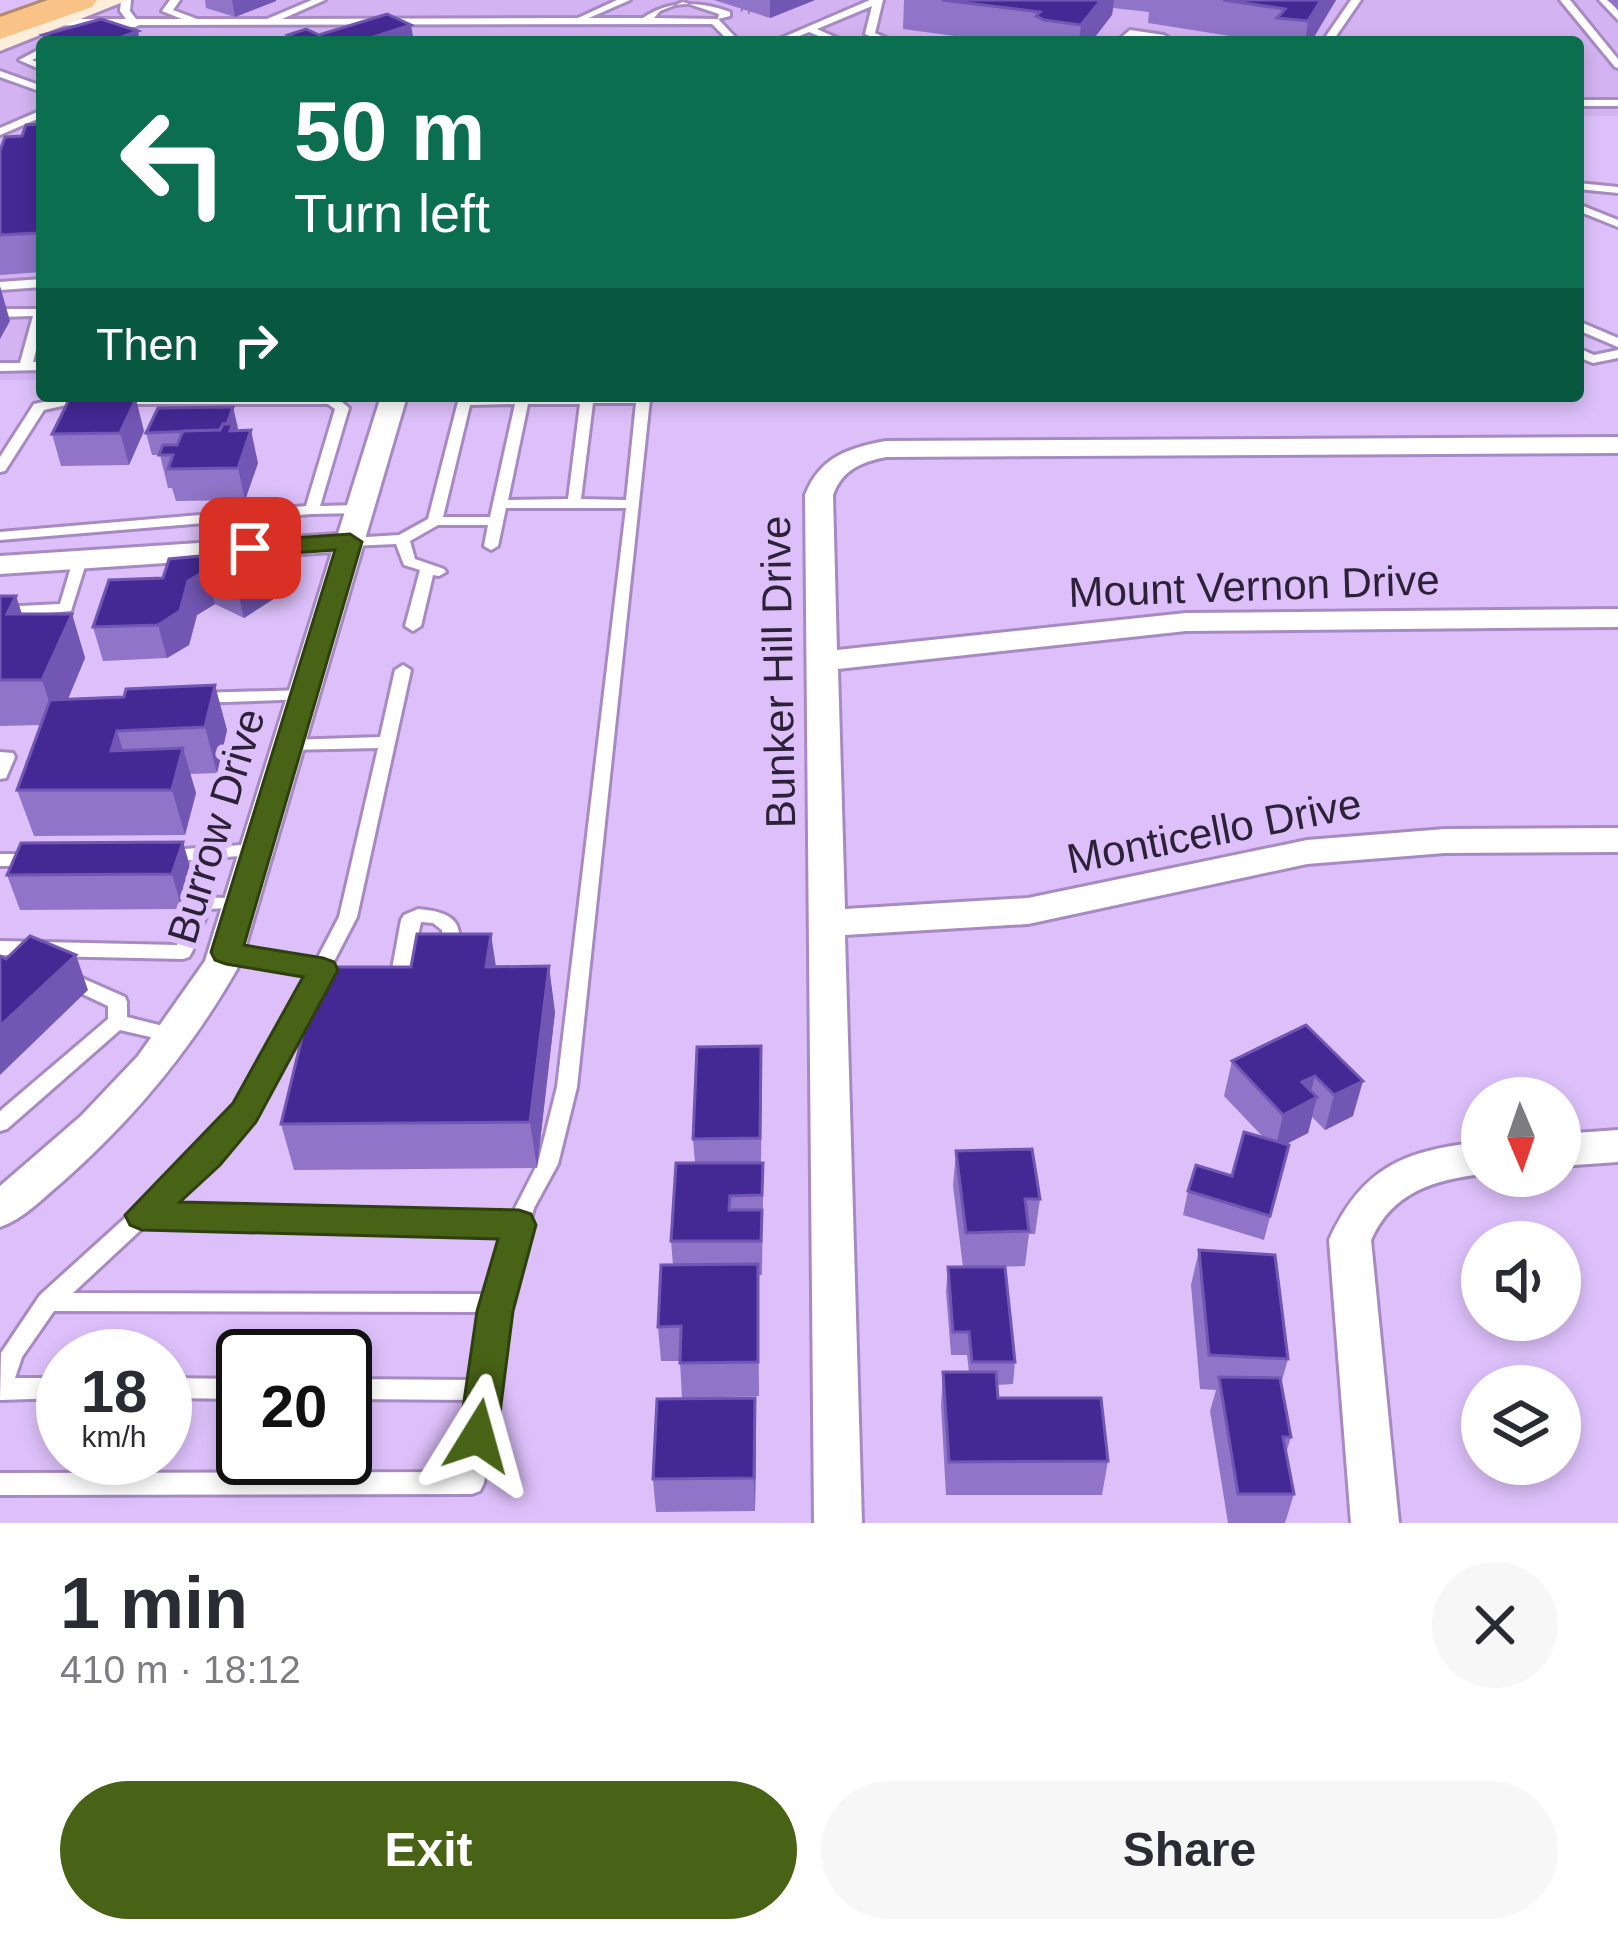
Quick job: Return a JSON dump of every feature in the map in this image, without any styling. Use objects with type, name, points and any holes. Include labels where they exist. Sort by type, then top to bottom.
[{"type":"highway","points":[[0,18],[68,8]]},
{"type":"highway","points":[[0,29],[68,8]]},
{"type":"main road","points":[[0,43],[68,8],[115,0]]},
{"type":"street","points":[[3,132],[36,138]]},
{"type":"street","name":"Burrow Drive","points":[[0,1210],[127,1100],[179,1036],[226,952],[392,402]]},
{"type":"street","name":"Bunker Hill Drive","points":[[838,1523],[819,494],[825,476],[866,452],[946,448],[1618,445]]},
{"type":"street","points":[[0,565],[80,560],[355,525]]},
{"type":"street","name":"Mount Vernon Drive","points":[[822,661],[1186,622],[1618,618]]},
{"type":"street","name":"Monticello Drive","points":[[827,923],[1028,911],[1237,864],[1326,850],[1445,842],[1618,840]]},
{"type":"street","points":[[1581,1149],[1618,1146]]},
{"type":"street","points":[[1375,1523],[1350,1240],[1370,1199],[1393,1181],[1418,1168],[1461,1161]]},
{"type":"lane","points":[[126,0],[124,11],[135,24]]},
{"type":"lane","points":[[175,0],[167,10],[192,18],[195,25]]},
{"type":"lane","points":[[267,24],[318,0]]},
{"type":"lane","points":[[573,21],[625,0]]},
{"type":"lane","points":[[68,8],[135,24],[195,25],[715,21],[727,14],[683,0],[657,9],[646,21]]},
{"type":"lane","points":[[791,36],[878,0]]},
{"type":"lane","points":[[875,36],[870,34],[878,0]]},
{"type":"lane","points":[[1332,36],[1356,0]]},
{"type":"lane","points":[[1565,0],[1618,65]]},
{"type":"lane","points":[[1604,0],[1618,17]]},
{"type":"lane","points":[[68,8],[135,24]]},
{"type":"lane","points":[[715,21],[729,36]]},
{"type":"lane","points":[[466,36],[471,22]]},
{"type":"lane","points":[[506,36],[510,22]]},
{"type":"lane","points":[[809,28],[827,36]]},
{"type":"lane","points":[[0,74],[36,87]]},
{"type":"lane","points":[[1584,103],[1618,103]]},
{"type":"lane","points":[[3,132],[36,116]]},
{"type":"lane","points":[[1584,187],[1618,190]]},
{"type":"lane","points":[[1584,210],[1618,224]]},
{"type":"lane","points":[[0,286],[36,283]]},
{"type":"lane","points":[[0,313],[36,312]]},
{"type":"lane","points":[[26,367],[36,328]]},
{"type":"lane","points":[[1584,328],[1618,343]]},
{"type":"lane","points":[[1584,355],[1592,359],[1618,354]]},
{"type":"lane","points":[[0,367],[36,366]]},
{"type":"lane","points":[[0,468],[39,407],[62,402]]},
{"type":"lane","points":[[312,510],[342,408],[334,402]]},
{"type":"lane","points":[[435,521],[464,402]]},
{"type":"lane","points":[[491,547],[522,402]]},
{"type":"lane","points":[[574,503],[587,402]]},
{"type":"lane","points":[[0,1484],[472,1483],[497,1303],[519,1225],[548,1164],[567,1087],[643,402]]},
{"type":"lane","points":[[0,536],[312,510],[402,539],[435,521],[574,503],[634,504]]},
{"type":"lane","points":[[402,539],[409,562],[433,571],[413,626]]},
{"type":"lane","points":[[0,612],[66,608],[80,560]]},
{"type":"lane","points":[[36,1388],[0,1389],[12,1353],[48,1302],[208,1155],[244,1112],[322,981],[348,917],[403,670]]},
{"type":"lane","points":[[189,698],[304,695]]},
{"type":"lane","points":[[289,745],[387,742]]},
{"type":"lane","points":[[0,757],[7,757],[0,774]]},
{"type":"lane","points":[[148,857],[258,850]]},
{"type":"lane","points":[[0,860],[60,859]]},
{"type":"lane","points":[[0,948],[183,952],[202,903],[242,903]]},
{"type":"lane","points":[[380,991],[400,971],[410,920],[418,915],[436,917],[451,927],[449,973]]},
{"type":"lane","points":[[0,1123],[118,1022],[118,1002],[36,963],[28,949]]},
{"type":"lane","points":[[226,952],[322,981]]},
{"type":"lane","points":[[118,1022],[179,1036]]},
{"type":"lane","points":[[142,1215],[519,1225]]},
{"type":"lane","points":[[48,1302],[497,1303]]},
{"type":"lane","points":[[372,1389],[484,1390]]},
{"type":"shaded area","points":[[113,0],[1618,0],[1618,116],[1584,116],[1584,36],[36,36],[36,380],[0,380],[0,42]]},
{"type":"building","points":[[942,0],[1101,0],[1081,25],[1044,20],[1036,16],[1040,12]]},
{"type":"building","points":[[1223,0],[1321,0],[1308,21],[1277,18],[1285,9]]},
{"type":"building","points":[[387,14],[411,25],[377,36],[288,35],[306,29],[319,35]]},
{"type":"building","points":[[101,19],[138,31],[125,36],[43,35]]},
{"type":"building","points":[[36,124],[36,233],[0,235],[0,151],[5,137],[22,136],[26,125]]},
{"type":"building","points":[[68,402],[135,402],[120,433],[52,434]]},
{"type":"building","points":[[233,407],[220,430],[146,433],[158,408]]},
{"type":"building","points":[[223,424],[233,424],[230,431],[251,430],[238,468],[168,469],[173,455],[159,455],[163,445],[177,445],[183,431],[220,430]]},
{"type":"building","points":[[265,550],[279,557],[236,584],[207,570],[188,581],[180,611],[158,625],[93,627],[109,580],[163,578],[169,559]]},
{"type":"building","points":[[0,596],[16,596],[7,614],[72,614],[42,680],[0,680]]},
{"type":"building","points":[[215,685],[205,727],[117,731],[111,751],[183,748],[172,790],[17,790],[50,700],[124,697],[126,689]]},
{"type":"building","points":[[183,842],[172,874],[7,875],[21,843]]},
{"type":"building","points":[[417,934],[491,934],[486,967],[549,966],[530,1122],[281,1124],[319,967],[411,967]]},
{"type":"building","points":[[30,936],[76,955],[0,1026],[0,956],[6,959]]},
{"type":"building","points":[[1306,1025],[1363,1081],[1334,1095],[1315,1076],[1302,1082],[1317,1097],[1283,1115],[1232,1061]]},
{"type":"building","points":[[761,1046],[760,1138],[693,1139],[697,1047]]},
{"type":"building","points":[[1244,1132],[1289,1145],[1270,1216],[1188,1191],[1196,1165],[1232,1176]]},
{"type":"building","points":[[1032,1149],[1040,1199],[1025,1199],[1029,1231],[966,1233],[956,1151]]},
{"type":"building","points":[[676,1163],[763,1163],[762,1195],[730,1196],[729,1210],[762,1210],[761,1241],[671,1241]]},
{"type":"building","points":[[1199,1250],[1275,1255],[1288,1359],[1209,1355]]},
{"type":"building","points":[[758,1264],[758,1362],[680,1363],[681,1326],[658,1327],[661,1265]]},
{"type":"building","points":[[948,1267],[1005,1267],[1015,1362],[972,1362],[969,1332],[953,1332]]},
{"type":"building","points":[[943,1372],[996,1372],[998,1398],[1101,1398],[1108,1461],[949,1462]]},
{"type":"building","points":[[1219,1377],[1280,1378],[1291,1437],[1283,1437],[1294,1494],[1238,1494]]},
{"type":"building","points":[[755,1398],[754,1478],[653,1479],[657,1399]]},
{"type":"route","points":[[250,548],[350,542],[226,952],[323,970],[244,1112],[208,1155],[142,1215],[519,1225],[495,1311],[478,1436]]}]
